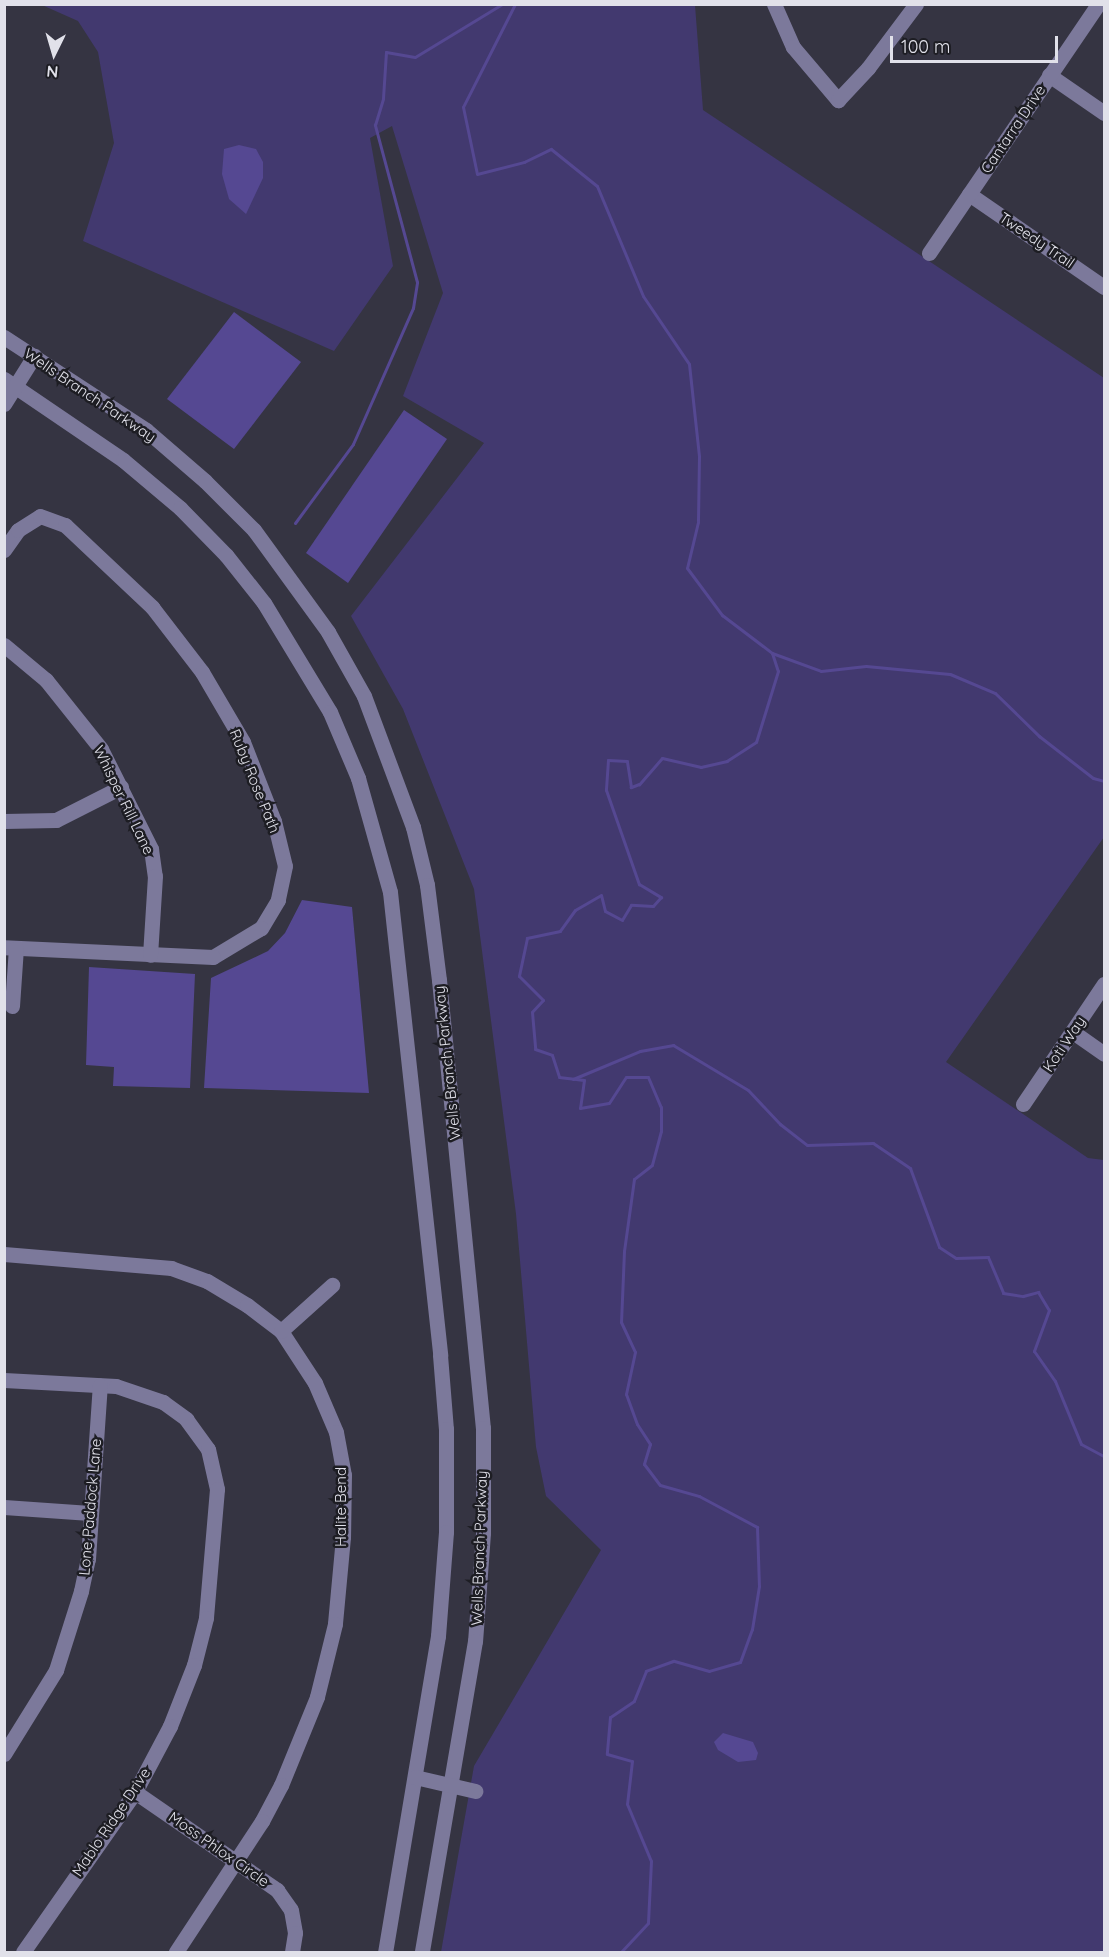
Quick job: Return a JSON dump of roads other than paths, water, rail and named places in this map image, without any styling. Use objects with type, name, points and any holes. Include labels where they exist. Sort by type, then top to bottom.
[{"type":"street","points":[[774,4],[793,47],[838,100],[868,68],[916,4]]},
{"type":"street","name":"Cantarra Drive","points":[[929,253],[1098,4]]},
{"type":"street","points":[[1049,75],[1104,113]]},
{"type":"street","name":"Tweedy Trail","points":[[969,194],[1104,287]]},
{"type":"street","name":"Wells Branch Parkway","points":[[4,337],[146,430],[205,481],[254,530],[328,632],[364,696],[413,827],[427,885],[439,980],[483,1428],[483,1533],[475,1641],[422,1953]]},
{"type":"street","points":[[4,404],[10,383],[34,356]]},
{"type":"street","points":[[10,383],[123,460],[180,508],[226,555],[297,651],[330,712],[377,837],[390,892],[402,984],[446,1429],[446,1532],[438,1636],[385,1953]]},
{"type":"street","name":"Ruby Rose Path","points":[[4,550],[18,530],[40,516],[65,525],[105,560],[152,607],[202,672],[243,742],[274,821],[285,866],[278,900],[261,928],[213,957],[10,948]]},
{"type":"street","name":"Whisper Rill Lane","points":[[4,645],[46,680],[76,715],[100,749],[121,787],[154,863],[150,955]]},
{"type":"street","points":[[4,821],[56,820],[121,787]]},
{"type":"street","points":[[10,948],[12,1006]]},
{"type":"street","name":"Koti Way","points":[[1023,1104],[1104,984]]},
{"type":"street","points":[[1073,1032],[1104,1054]]},
{"type":"street","name":"Halite Bend","points":[[4,1254],[171,1268],[217,1287],[281,1331],[315,1383],[336,1432],[344,1475],[343,1538],[335,1624],[317,1697],[281,1785],[238,1860],[176,1953]]},
{"type":"street","points":[[281,1331],[332,1285]]},
{"type":"street","name":"Mablo Ridge Drive","points":[[4,1380],[100,1385],[149,1395],[186,1419],[208,1449],[217,1489],[210,1592],[201,1642],[170,1726],[135,1792],[22,1953]]},
{"type":"street","name":"Lone Paddock Lane","points":[[4,1754],[65,1649],[88,1559],[100,1385]]},
{"type":"street","points":[[4,1507],[90,1513]]},
{"type":"street","points":[[415,1778],[475,1791]]},
{"type":"street","name":"Moss Phlox Circle","points":[[135,1792],[238,1860],[277,1890],[291,1910],[295,1933],[292,1953]]},
{"type":"waterway","points":[[295,523],[353,444],[413,308],[417,282],[375,125],[383,98],[386,52],[415,57],[502,4]]},
{"type":"waterway","points":[[515,4],[463,107],[477,174],[524,162],[551,149],[597,186],[643,296],[689,364],[699,456],[698,522],[687,568],[722,615],[772,653],[778,671],[756,742],[727,761],[701,767],[662,758],[639,784],[631,787],[627,761],[608,760],[606,790],[639,884],[661,897],[653,906],[631,905],[622,920],[605,911],[601,895],[575,910],[560,931],[527,938],[519,976],[543,1000],[532,1012],[535,1049],[552,1055],[559,1077],[584,1080],[580,1108],[609,1103],[626,1077],[648,1077],[661,1107],[661,1131],[652,1165],[634,1179],[624,1251],[621,1322],[635,1352],[626,1394],[637,1424],[650,1444],[644,1464],[660,1485],[699,1496],[757,1527],[759,1586],[752,1629],[740,1662],[709,1671],[673,1661],[646,1671],[634,1701],[610,1717],[607,1754],[632,1761],[627,1804],[651,1861],[648,1923],[621,1952]]},
{"type":"waterway","points":[[772,653],[821,671],[866,666],[950,674],[995,693],[1039,736],[1093,778],[1104,781]]},
{"type":"waterway","points":[[573,1079],[640,1051],[673,1045],[748,1090],[780,1124],[807,1145],[873,1143],[910,1168],[939,1247],[956,1258],[988,1257],[1003,1293],[1023,1296],[1038,1292],[1049,1310],[1034,1351],[1055,1381],[1081,1444],[1104,1456]]}]
